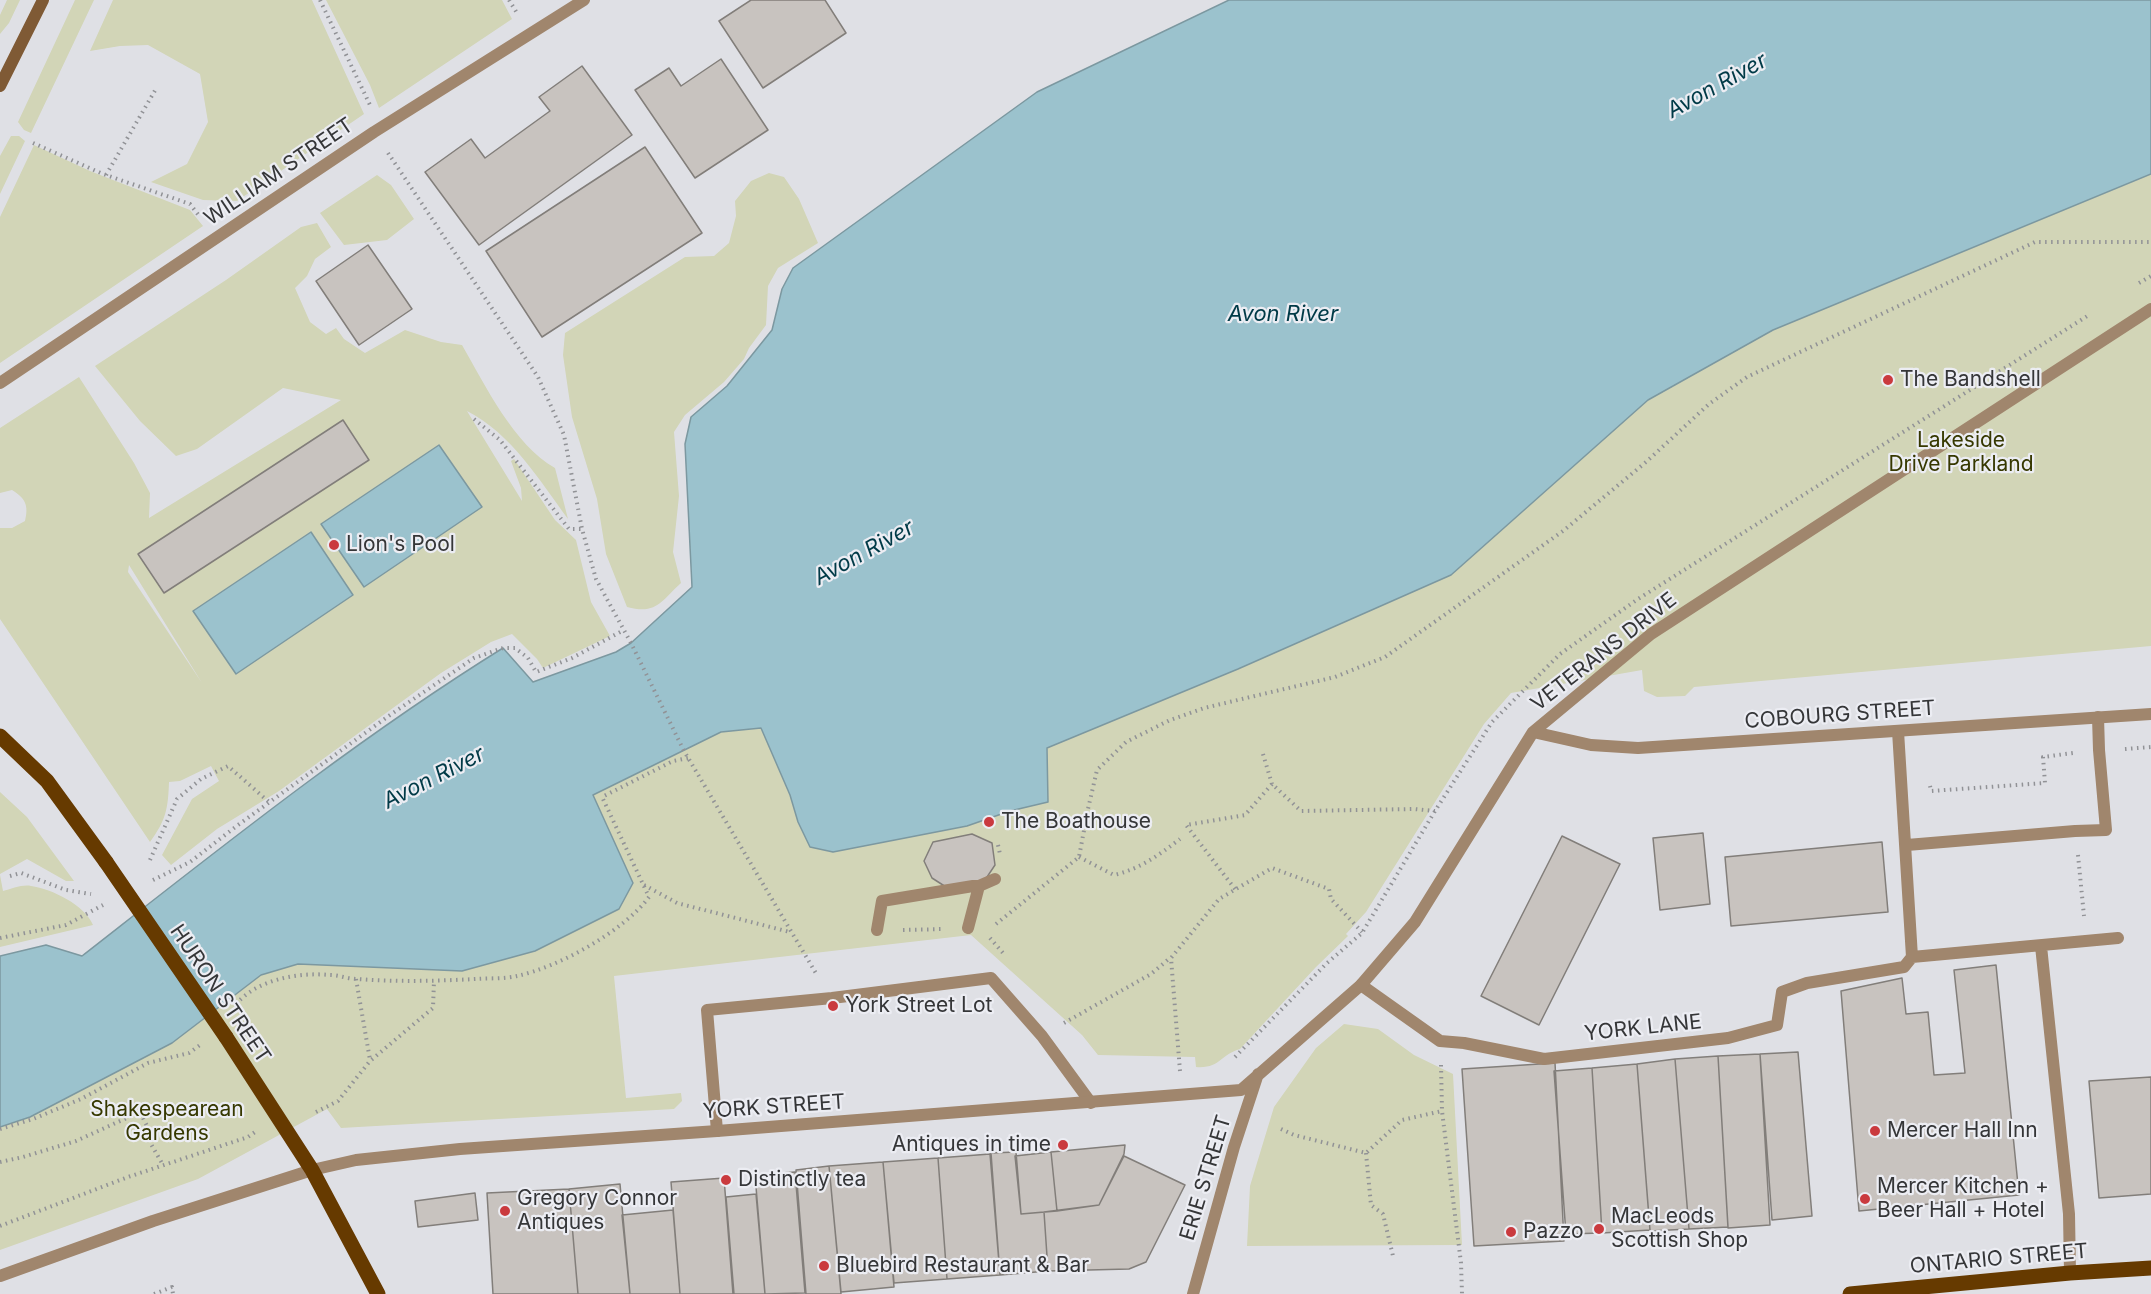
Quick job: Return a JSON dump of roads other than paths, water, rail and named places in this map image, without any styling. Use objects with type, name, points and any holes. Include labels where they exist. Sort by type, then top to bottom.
[{"type":"main road","name":"HURON STREET","points":[[0,736],[47,781],[106,862],[226,1037],[312,1170],[378,1294]]},
{"type":"main road","name":"ONTARIO STREET","points":[[1850,1294],[2070,1273],[2151,1268]]},
{"type":"street","points":[[0,86],[43,0]]},
{"type":"street","name":"WILLIAM STREET","points":[[0,383],[374,132],[585,0]]},
{"type":"street","name":"VETERANS DRIVE","points":[[1241,1090],[1361,985],[1415,922],[1533,732],[1651,634],[2151,309]]},
{"type":"street","name":"COBOURG STREET","points":[[1533,732],[1591,745],[1638,748],[2151,714]]},
{"type":"street","points":[[1907,845],[2106,830],[2098,717]]},
{"type":"street","points":[[1898,730],[1907,845],[1912,957],[2118,938]]},
{"type":"street","points":[[877,930],[882,902],[979,886],[995,879]]},
{"type":"street","points":[[968,928],[979,886]]},
{"type":"street","points":[[2041,946],[2069,1214],[2070,1273]]},
{"type":"street","name":"YORK LANE","points":[[1361,985],[1440,1041],[1464,1043],[1544,1059],[1728,1038],[1777,1025],[1782,992],[1807,983],[1904,967],[1912,957]]},
{"type":"street","points":[[717,1131],[707,1010],[832,998],[991,978],[1042,1036],[1091,1103]]},
{"type":"street","name":"ERIE STREET","points":[[1193,1294],[1234,1147],[1258,1074]]},
{"type":"street","name":"YORK STREET","points":[[0,1276],[153,1221],[312,1170],[357,1160],[460,1149],[1241,1090]]},
{"type":"water","name":"Avon River","points":[[1229,0],[2151,0],[2151,174],[1773,330],[1648,400],[1451,575],[1238,669],[1047,748],[1048,802],[1010,811],[967,826],[833,852],[810,847],[761,728],[721,732],[593,795],[633,883],[619,909],[535,951],[462,971],[298,964],[261,975],[172,1043],[30,1117],[0,1127],[0,956],[46,945],[82,956],[236,836],[341,758],[448,683],[503,648],[533,682],[616,652],[631,643],[692,587],[685,444],[691,417],[727,386],[772,330],[782,289],[793,268],[1037,92]]},
{"type":"water","points":[[439,445],[482,507],[364,587],[321,524]]},
{"type":"water","points":[[311,532],[353,595],[236,674],[193,611]]},
{"type":"place","name":"The Bandshell","points":[[1888,380]]},
{"type":"place","name":"Lion's Pool","points":[[334,545]]},
{"type":"place","name":"The Boathouse","points":[[989,822]]},
{"type":"place","name":"York Street Lot","points":[[833,1006]]},
{"type":"place","name":"Mercer Hall Inn","points":[[1875,1131]]},
{"type":"place","name":"Antiques in time","points":[[1063,1145]]},
{"type":"place","name":"Distinctly tea","points":[[726,1180]]},
{"type":"place","name":"Mercer Kitchen + Beer Hall + Hotel","points":[[1865,1199]]},
{"type":"place","name":"Gregory Connor Antiques","points":[[505,1211]]},
{"type":"place","name":"MacLeods Scottish Shop","points":[[1599,1229]]},
{"type":"place","name":"Pazzo","points":[[1511,1232]]},
{"type":"place","name":"Bluebird Restaurant & Bar","points":[[824,1266]]},
{"type":"park label","name":"Lakeside Drive Parkland","points":[[1961,453]]},
{"type":"park label","name":"Shakespearean Gardens","points":[[167,1122]]}]
